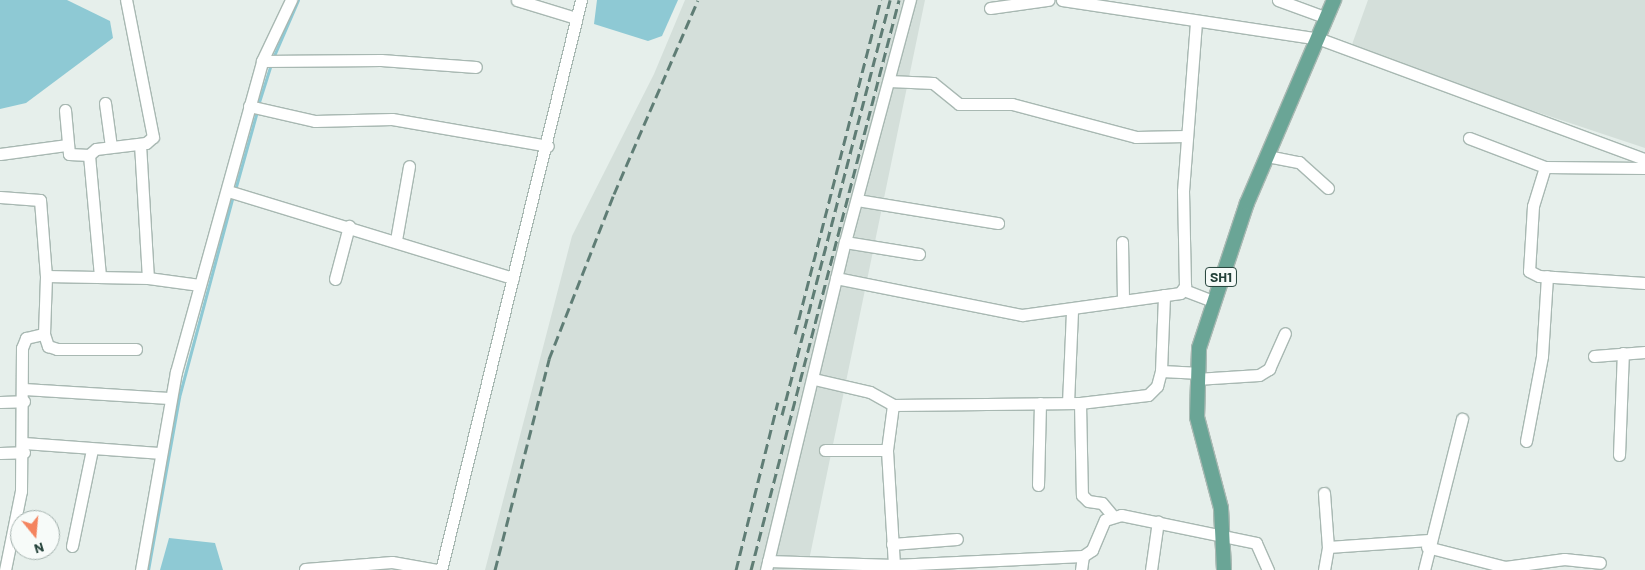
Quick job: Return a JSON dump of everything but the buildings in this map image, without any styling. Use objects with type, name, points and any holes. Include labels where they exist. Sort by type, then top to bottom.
[{"type":"main road","name":"SH1","points":[[1224,570],[1217,488],[1197,417],[1196,376],[1213,301],[1267,156],[1320,39],[1334,0]]},
{"type":"street","points":[[65,110],[67,145],[72,156],[89,155],[96,149],[140,144],[151,140],[153,130],[126,0]]},
{"type":"street","points":[[141,570],[159,453],[170,398],[200,285],[233,192],[255,108],[291,0]]},
{"type":"street","points":[[517,0],[576,18]]},
{"type":"street","points":[[305,569],[392,562],[440,570],[548,146],[581,0]]},
{"type":"street","points":[[910,0],[845,242],[814,379],[767,565],[843,568],[1083,556],[1092,550],[1112,515]]},
{"type":"street","points":[[990,8],[1048,0]]},
{"type":"street","points":[[1062,0],[1123,4],[1196,22],[1320,39],[1645,159]]},
{"type":"street","points":[[1278,0],[1327,18]]},
{"type":"street","points":[[1184,290],[1186,136],[1196,22]]},
{"type":"street","points":[[269,62],[381,60],[476,66]]},
{"type":"street","points":[[889,81],[932,84],[959,104],[1012,104],[1136,136],[1186,136]]},
{"type":"street","points":[[105,103],[111,147]]},
{"type":"street","points":[[255,108],[315,121],[392,119],[548,146]]},
{"type":"street","points":[[1469,138],[1545,167],[1645,168]]},
{"type":"street","points":[[140,144],[148,278]]},
{"type":"street","points":[[0,154],[67,145]]},
{"type":"street","points":[[89,155],[100,276]]},
{"type":"street","points":[[1267,156],[1300,162],[1328,188]]},
{"type":"street","points":[[396,240],[409,166]]},
{"type":"street","points":[[1545,167],[1533,206],[1526,267],[1533,274],[1547,276],[1645,283]]},
{"type":"street","points":[[233,192],[396,240],[513,278]]},
{"type":"street","points":[[0,197],[40,200],[46,276],[44,334],[48,346],[57,348],[136,350]]},
{"type":"street","points":[[857,200],[998,223]]},
{"type":"street","points":[[336,279],[349,226]]},
{"type":"street","points":[[845,242],[919,254]]},
{"type":"street","points":[[1122,242],[1123,301]]},
{"type":"street","points":[[46,276],[148,278],[200,285]]},
{"type":"street","points":[[1526,441],[1542,356],[1547,276]]},
{"type":"street","points":[[836,278],[1002,313],[1072,312],[1184,290],[1213,301]]},
{"type":"street","points":[[814,379],[870,392],[893,405],[1080,403],[1148,394],[1157,386],[1161,371],[1164,295]]},
{"type":"street","points":[[1068,403],[1072,312]]},
{"type":"street","points":[[1161,371],[1196,376],[1259,375],[1272,364],[1285,333]]},
{"type":"street","points":[[5,570],[21,491],[24,447],[24,341],[44,334]]},
{"type":"street","points":[[1594,356],[1645,352]]},
{"type":"street","points":[[1619,456],[1623,353]]},
{"type":"street","points":[[24,389],[170,398]]},
{"type":"street","points":[[0,402],[24,401]]},
{"type":"street","points":[[1038,485],[1040,403]]},
{"type":"street","points":[[1080,403],[1082,495],[1088,501],[1102,504],[1112,515],[1158,521],[1259,544],[1268,570]]},
{"type":"street","points":[[893,405],[887,450],[892,544],[900,566]]},
{"type":"street","points":[[1424,570],[1428,544],[1462,419]]},
{"type":"street","points":[[0,453],[24,447],[159,453]]},
{"type":"street","points":[[72,546],[92,449]]},
{"type":"street","points":[[825,450],[887,450]]},
{"type":"street","points":[[1324,494],[1328,547],[1324,570]]},
{"type":"street","points":[[1151,570],[1158,521]]},
{"type":"street","points":[[892,544],[957,539]]},
{"type":"street","points":[[1328,547],[1428,544],[1505,567],[1564,559],[1600,563]]},
{"type":"street","points":[[1081,570],[1083,556]]},
{"type":"shaded area","points":[[685,0],[925,0],[807,570],[485,570],[572,236],[654,74]]},
{"type":"shaded area","points":[[1368,0],[1645,0],[1645,148],[1350,50]]},
{"type":"water","points":[[0,0],[67,0],[110,21],[113,38],[26,103],[0,109]]},
{"type":"water","points":[[597,0],[678,0],[662,36],[648,41],[594,24]]},
{"type":"water","points":[[169,538],[215,543],[223,570],[160,570]]},
{"type":"waterway","points":[[273,58],[298,0]]},
{"type":"waterway","points":[[258,105],[271,64]]},
{"type":"waterway","points":[[235,190],[257,111]]},
{"type":"waterway","points":[[148,570],[179,397],[233,196]]},
{"type":"railway","points":[[495,570],[549,359],[614,194],[698,0]]},
{"type":"railway","points":[[795,334],[881,0]]},
{"type":"railway","points":[[782,415],[890,0]]},
{"type":"railway","points":[[751,570],[899,0]]},
{"type":"railway","points":[[736,570],[778,402]]}]
